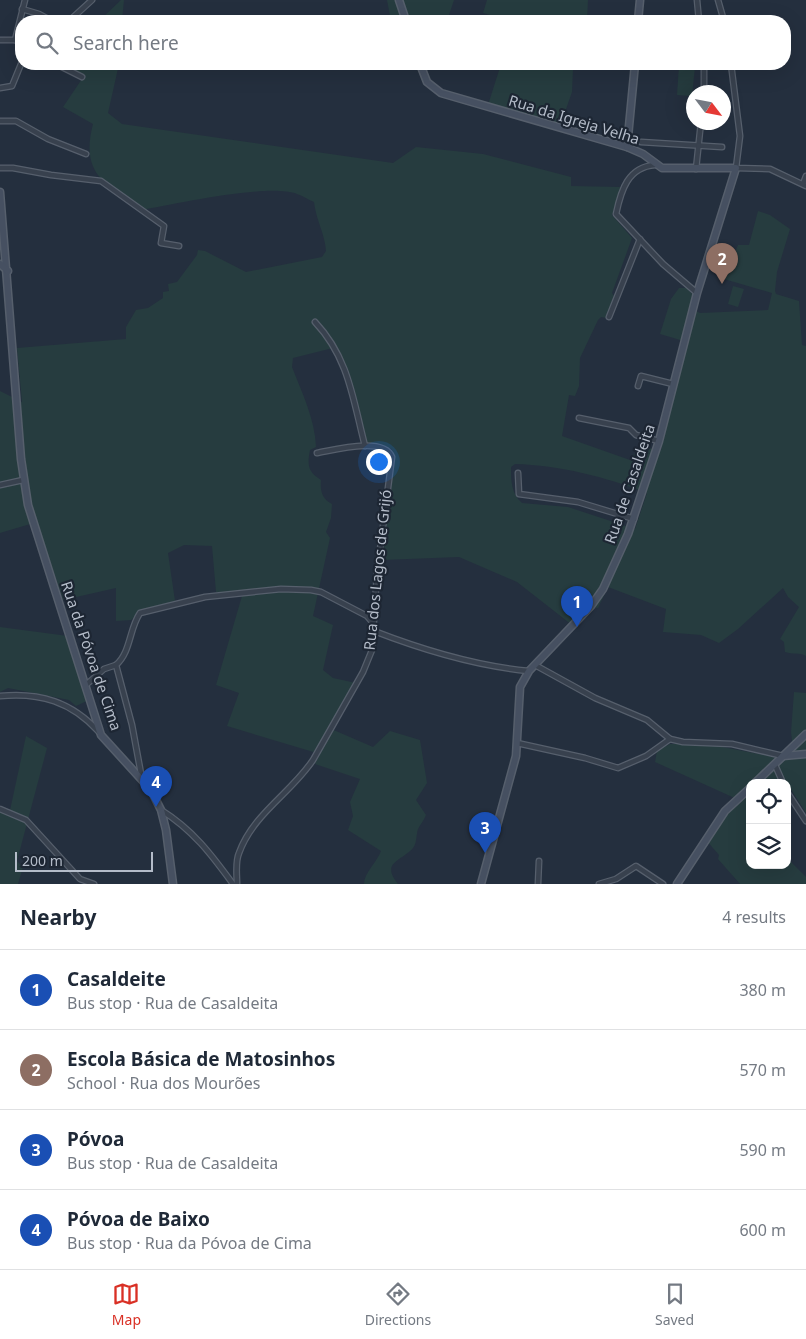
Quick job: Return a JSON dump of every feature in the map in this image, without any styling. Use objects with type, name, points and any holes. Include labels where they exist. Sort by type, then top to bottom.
[{"type":"street","points":[[21,15],[25,0]]},
{"type":"street","points":[[76,15],[92,0]]},
{"type":"street","points":[[399,0],[404,15]]},
{"type":"street","points":[[639,15],[640,0]]},
{"type":"street","points":[[697,0],[699,15]]},
{"type":"street","points":[[718,0],[722,15]]},
{"type":"street","points":[[22,9],[41,15]]},
{"type":"street","points":[[0,40],[15,40]]},
{"type":"street","points":[[0,88],[12,86],[19,70]]},
{"type":"street","points":[[68,70],[82,77]]},
{"type":"street","name":"Rua da Igreja Velha","points":[[422,70],[427,82],[441,93],[627,148],[643,154],[656,165],[665,168],[736,168]]},
{"type":"street","points":[[627,148],[634,70]]},
{"type":"street","points":[[704,70],[704,85]]},
{"type":"street","points":[[732,70],[740,136],[736,168],[770,169],[804,185],[806,176]]},
{"type":"street","points":[[0,121],[16,121],[48,139],[86,154]]},
{"type":"street","points":[[696,169],[700,130]]},
{"type":"street","points":[[641,142],[722,146]]},
{"type":"street","points":[[656,165],[636,170],[629,177],[616,214],[663,264],[698,294]]},
{"type":"street","points":[[0,168],[13,168],[101,181],[164,226],[161,243],[180,246]]},
{"type":"street","name":"Rua de Casaldeita","points":[[481,884],[515,762],[519,693],[522,682],[529,671],[589,610],[603,590],[634,519],[659,441],[698,294],[736,168]]},
{"type":"street","name":"Rua da Póvoa de Cima","points":[[0,192],[8,271],[23,480],[40,545],[87,684],[101,735],[151,790],[161,810],[166,830],[173,884]]},
{"type":"street","points":[[609,317],[640,239]]},
{"type":"street","points":[[0,264],[8,271]]},
{"type":"street","points":[[316,322],[330,338],[342,360],[365,446]]},
{"type":"street","points":[[638,386],[641,376],[673,384]]},
{"type":"street","points":[[579,418],[629,428],[636,435],[659,441]]},
{"type":"street","name":"Rua dos Lagos de Grijó","points":[[238,884],[238,854],[269,806],[304,774],[363,672],[372,650],[381,534],[392,457],[384,447],[365,446],[317,453]]},
{"type":"street","points":[[518,473],[518,494],[578,502],[634,519]]},
{"type":"street","points":[[0,485],[23,480]]},
{"type":"street","points":[[87,684],[104,669],[116,665],[124,656],[134,622],[140,613],[206,596],[281,589],[311,590],[321,592],[367,616],[374,623]]},
{"type":"street","points":[[374,631],[466,661],[503,669],[529,671]]},
{"type":"street","points":[[116,665],[132,725],[142,781]]},
{"type":"street","points":[[535,665],[595,698],[647,720],[670,739],[683,742],[732,744],[783,756],[806,754]]},
{"type":"street","points":[[0,696],[15,694],[58,702],[71,707],[86,718],[101,735]]},
{"type":"street","points":[[759,779],[806,734]]},
{"type":"street","points":[[517,743],[585,758],[618,768],[646,756],[670,739]]},
{"type":"street","points":[[775,765],[781,779]]},
{"type":"street","points":[[677,884],[725,811],[746,792]]},
{"type":"street","points":[[791,798],[806,821]]},
{"type":"street","points":[[0,810],[26,820],[80,879],[94,884]]},
{"type":"street","points":[[161,810],[183,824],[198,838],[233,884]]},
{"type":"street","points":[[538,860],[538,884]]},
{"type":"street","points":[[598,884],[616,879],[635,866],[663,884]]},
{"type":"green space","points":[[121,0],[124,0],[123,15],[105,15]]},
{"type":"green space","points":[[387,0],[454,0],[449,15],[390,15]]},
{"type":"green space","points":[[487,0],[588,0],[587,15],[490,15],[483,13]]},
{"type":"green space","points":[[74,70],[118,70],[108,113],[122,124],[393,163],[416,147],[483,154],[571,177],[571,186],[622,188],[612,215],[632,238],[612,293],[614,296],[607,318],[601,317],[598,320],[580,358],[579,386],[575,396],[569,395],[562,436],[630,460],[639,447],[661,450],[687,342],[660,334],[671,299],[679,288],[687,288],[694,296],[696,311],[700,313],[768,310],[772,293],[724,279],[738,245],[749,245],[758,211],[770,215],[790,229],[777,272],[775,291],[776,294],[799,301],[802,345],[806,346],[806,656],[785,652],[784,642],[780,639],[799,607],[788,597],[783,588],[738,629],[719,643],[701,635],[663,632],[666,609],[608,587],[598,608],[589,606],[572,625],[517,582],[459,557],[382,560],[392,449],[367,444],[362,438],[353,391],[337,347],[293,358],[292,367],[307,406],[315,437],[316,447],[310,450],[310,468],[313,474],[321,480],[321,491],[324,497],[332,504],[331,518],[326,532],[330,538],[313,616],[333,625],[323,670],[333,678],[356,683],[329,728],[373,747],[390,731],[420,740],[427,783],[416,800],[426,815],[418,829],[414,846],[392,866],[393,877],[398,884],[364,884],[366,876],[381,851],[348,830],[353,816],[350,802],[360,779],[315,764],[320,754],[227,726],[239,693],[216,685],[242,596],[237,593],[216,592],[212,546],[184,545],[168,553],[175,601],[144,610],[131,620],[116,621],[116,588],[63,600],[37,522],[0,533],[0,391],[22,402],[17,348],[126,339],[126,327],[136,310],[148,308],[163,298],[163,292],[169,291],[168,284],[177,282],[197,255],[198,250],[205,251],[246,272],[322,257],[326,251],[314,202],[297,194],[284,191],[244,193],[198,199],[142,210],[107,185],[93,166],[90,155],[90,141],[93,124],[63,107],[84,76]],"holes":[[[515,464],[582,473],[647,493],[635,529],[568,507],[522,503],[514,491],[511,467]]]},
{"type":"green space","points":[[499,70],[573,70],[572,92],[559,129],[501,115],[488,105]]},
{"type":"green space","points":[[679,70],[695,70],[693,85],[686,85],[686,96],[677,95]]},
{"type":"green space","points":[[733,286],[744,289],[738,307],[728,304]]},
{"type":"green space","points":[[0,627],[68,636],[89,700],[76,706],[69,700],[8,688],[0,692]]},
{"type":"green space","points":[[794,692],[806,693],[806,813],[791,789],[791,779],[746,779],[746,869],[791,869],[791,862],[806,877],[806,884],[740,884],[718,859],[719,855],[706,840],[739,800],[655,762],[657,751],[670,744],[707,744],[784,759],[793,749],[791,732]]},
{"type":"green space","points":[[26,736],[47,748],[17,861],[23,867],[18,884],[0,884],[0,812],[9,815]]},
{"type":"place","name":"Escola Básica de Matosinhos","points":[[722,284]]},
{"type":"place","name":"Casaldeite","points":[[577,627]]},
{"type":"place","name":"Póvoa de Baixo","points":[[156,807]]},
{"type":"place","name":"Póvoa","points":[[485,853]]}]
